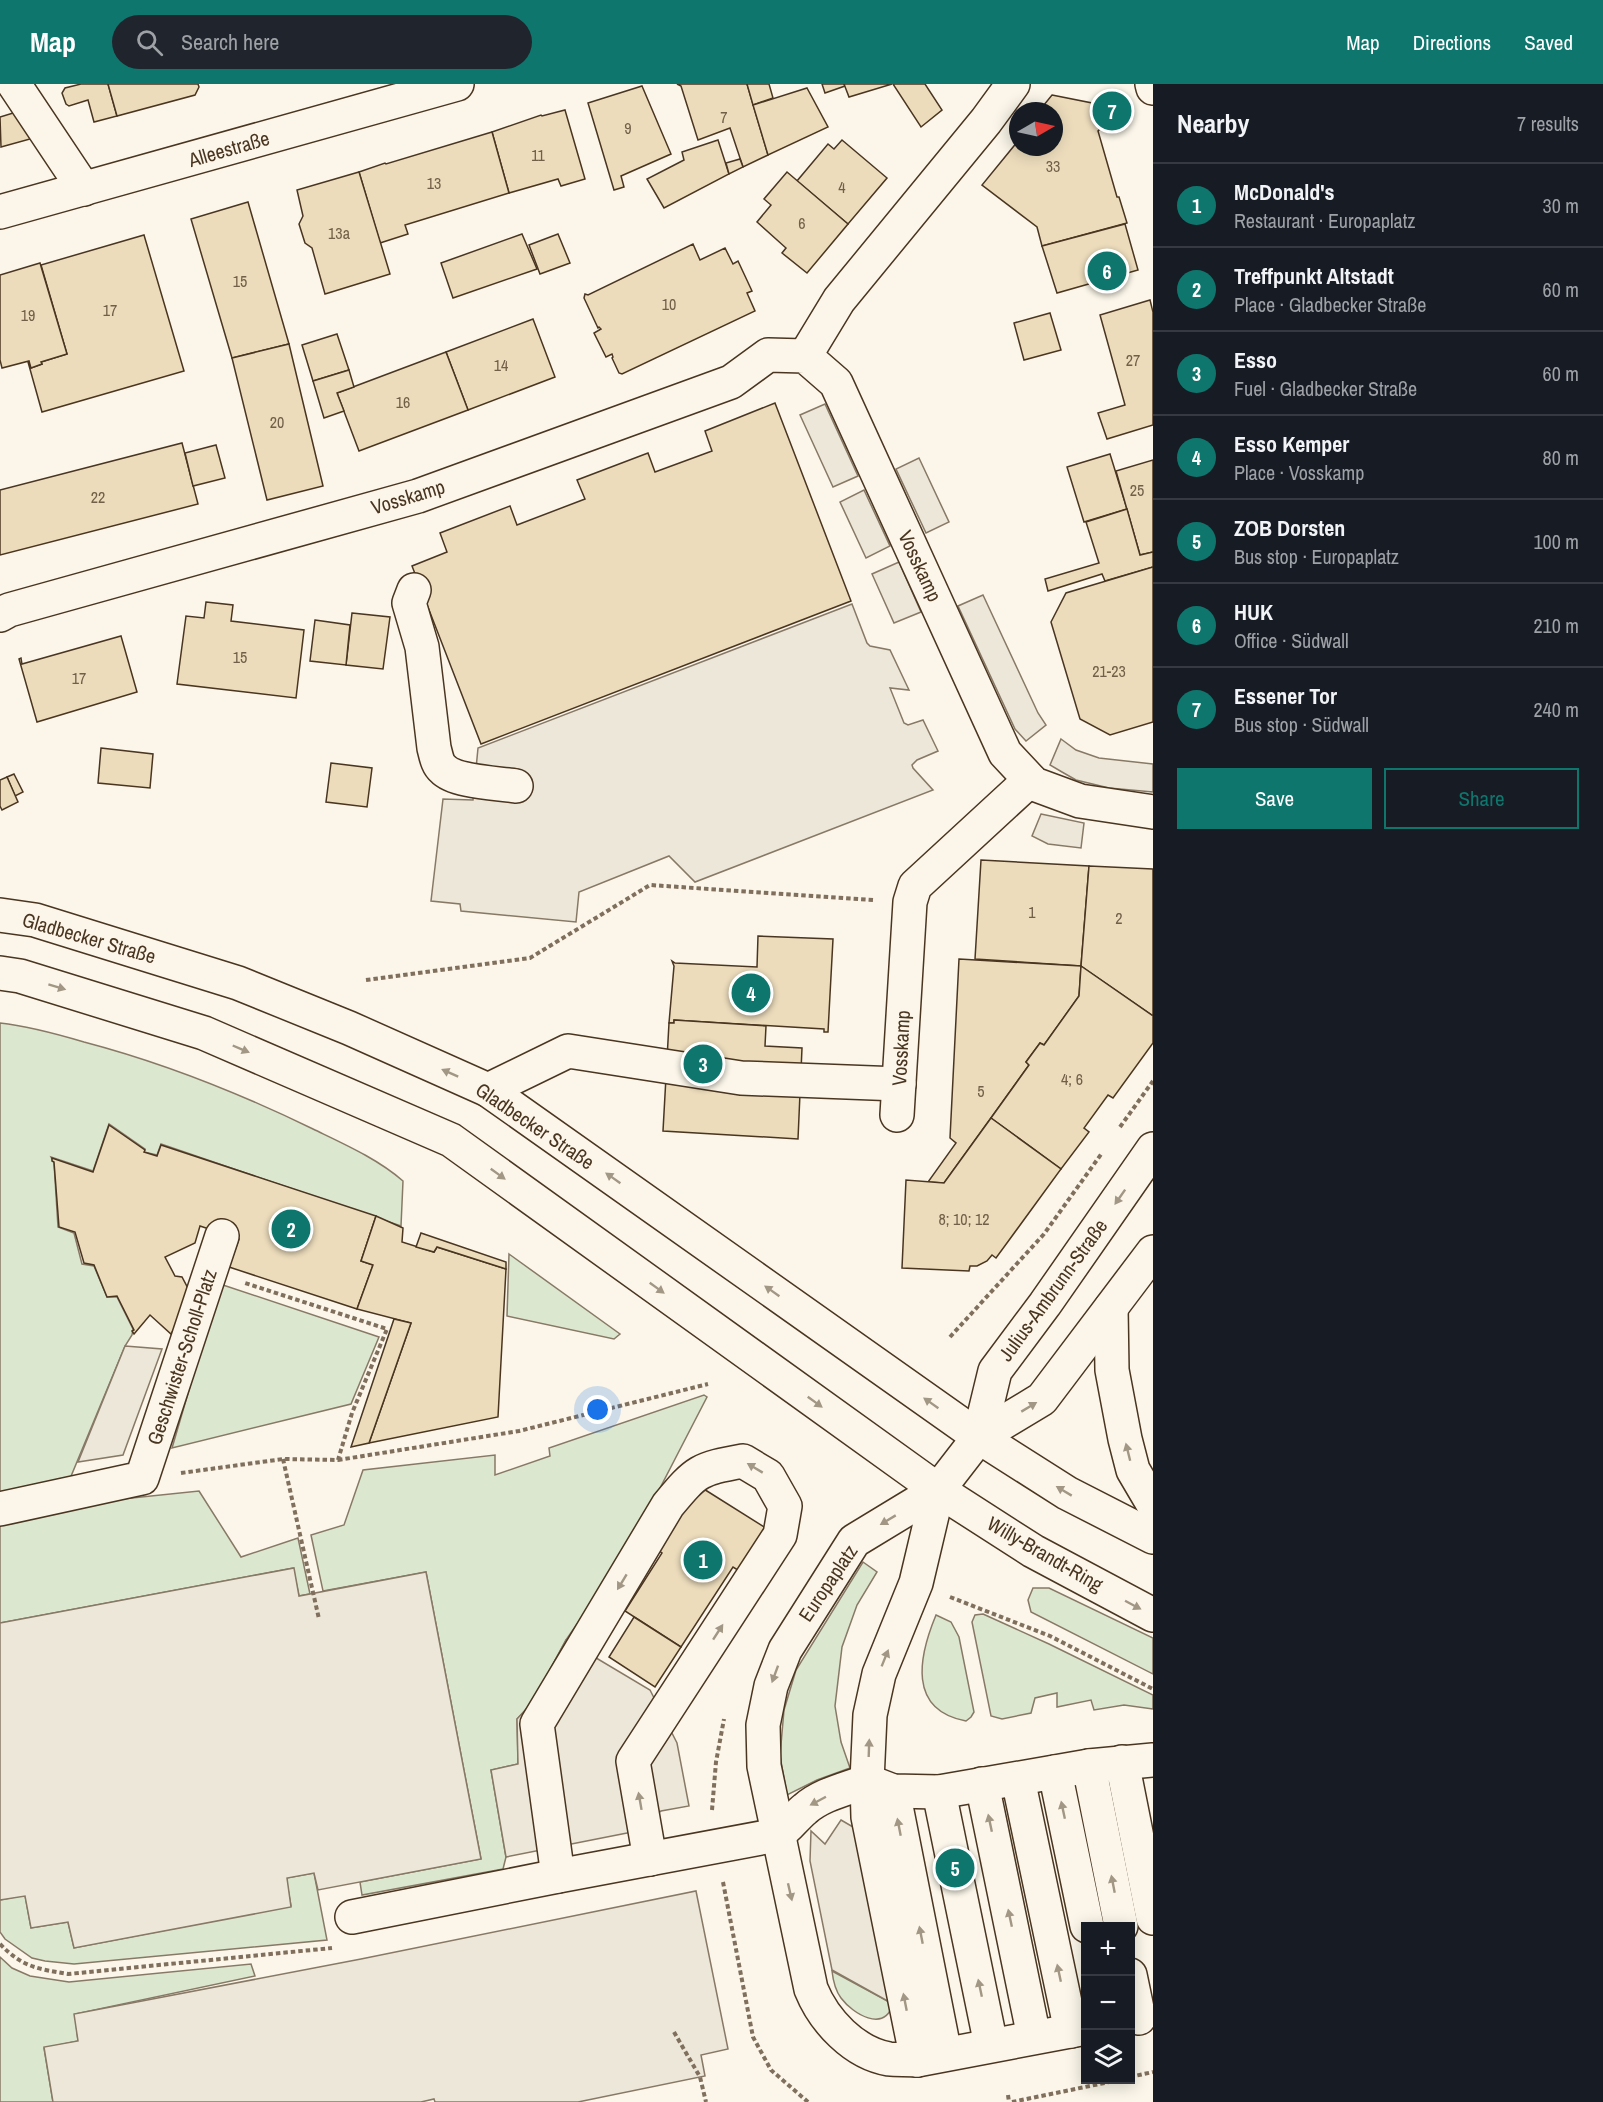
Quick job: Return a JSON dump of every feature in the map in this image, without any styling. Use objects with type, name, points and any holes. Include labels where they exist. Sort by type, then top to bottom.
[{"type":"street","points":[[14,84],[84,189]]},
{"type":"street","name":"Alleestraße","points":[[0,212],[457,84]]},
{"type":"street","points":[[805,356],[839,300],[1013,84]]},
{"type":"street","name":"Vosskamp","points":[[0,615],[20,607],[418,496],[731,382],[768,356],[805,356],[836,383],[1005,753],[1034,784],[1080,801],[1153,812]]},
{"type":"street","points":[[414,590],[409,603],[422,647],[438,763],[444,771],[454,776],[516,786]]},
{"type":"street","name":"Vosskamp","points":[[488,1090],[568,1051],[898,1100],[910,902],[915,886],[1030,780]]},
{"type":"street","name":"Gladbecker Straße","points":[[0,915],[35,920],[238,983],[350,1028],[488,1090],[979,1437]]},
{"type":"street","points":[[0,973],[20,975],[204,1033],[451,1140],[938,1490]]},
{"type":"street","name":"Julius-Ambrunn-Straße","points":[[979,1437],[995,1371],[1045,1304],[1153,1149]]},
{"type":"street","name":"Geschwister-Scholl-Platz","points":[[142,1478],[222,1236]]},
{"type":"street","points":[[931,2057],[868,1817],[880,1786],[870,1714],[879,1674],[916,1583],[938,1490],[979,1437],[1042,1399],[1153,1252]]},
{"type":"street","points":[[1111,1308],[1112,1370],[1125,1438],[1133,1470],[1153,1504]]},
{"type":"street","points":[[979,1437],[1067,1493],[1153,1537]]},
{"type":"street","points":[[558,1876],[537,1724],[668,1505],[690,1478],[707,1467],[743,1461],[768,1476],[785,1506],[780,1535],[633,1761],[650,1858]]},
{"type":"street","points":[[0,1509],[142,1478]]},
{"type":"street","name":"Willy-Brandt-Ring","points":[[938,1490],[1033,1551],[1153,1615]]},
{"type":"street","name":"Europaplatz","points":[[938,1490],[854,1541],[785,1650],[771,1686],[763,1725],[764,1766],[777,1835],[812,1989],[823,2014],[838,2030],[874,2054],[889,2059],[931,2057],[1078,2029]]},
{"type":"street","points":[[352,1917],[777,1835],[818,1800],[880,1786],[939,1792],[1089,1766],[1138,1761],[1153,1918]]},
{"type":"street","points":[[1089,1766],[1120,1922]]},
{"type":"street","points":[[1055,1772],[1086,1922]]},
{"type":"street","points":[[1018,1779],[1078,2029]]},
{"type":"street","points":[[982,1784],[1034,2037]]},
{"type":"street","points":[[939,1792],[991,2045]]},
{"type":"street","points":[[1131,1976],[1141,2018]]},
{"type":"path","points":[[366,980],[530,958],[650,885],[910,902]]},
{"type":"path","points":[[1119,1129],[1153,1081]]},
{"type":"path","points":[[950,1337],[1044,1234],[1105,1148]]},
{"type":"path","points":[[211,1272],[387,1329],[352,1413],[338,1460]]},
{"type":"path","points":[[142,1478],[283,1459],[338,1460],[519,1431],[708,1384]]},
{"type":"path","points":[[283,1459],[319,1618]]},
{"type":"path","points":[[916,1583],[1050,1636],[1153,1689]]},
{"type":"path","points":[[716,1845],[753,2037],[771,2070],[808,2102]]},
{"type":"path","points":[[0,1944],[13,1958],[35,1968],[68,1974],[331,1949],[352,1917]]},
{"type":"path","points":[[674,2032],[700,2077],[706,2102]]},
{"type":"path","points":[[1135,2076],[1153,2072]]},
{"type":"path","points":[[1008,2095],[1011,2102],[1096,2084]]},
{"type":"green space","points":[[0,1023],[21,1026],[114,1050],[201,1080],[257,1103],[349,1146],[403,1181],[401,1226],[161,1144],[157,1155],[144,1152],[145,1149],[109,1124],[93,1171],[51,1157],[54,1163],[58,1227],[74,1233],[82,1264],[94,1266],[107,1297],[117,1297],[133,1329],[69,1481],[0,1496]]},
{"type":"green space","points":[[509,1254],[620,1334],[614,1339],[507,1316]]},
{"type":"green space","points":[[220,1284],[379,1337],[351,1404],[172,1448]]},
{"type":"green space","points":[[704,1395],[707,1397],[627,1552],[566,1640],[532,1703],[517,1719],[518,1764],[491,1770],[506,1857],[503,1869],[362,1895],[360,1882],[481,1859],[426,1572],[323,1591],[311,1535],[344,1525],[363,1470],[495,1455],[495,1475],[550,1456],[549,1448]]},
{"type":"green space","points":[[199,1491],[241,1557],[298,1538],[310,1594],[299,1596],[293,1568],[0,1623],[0,1524],[103,1501]]},
{"type":"green space","points":[[863,1562],[877,1572],[857,1605],[842,1647],[835,1706],[841,1742],[850,1768],[817,1780],[787,1795],[780,1756],[784,1710],[796,1670]]},
{"type":"green space","points":[[1033,1588],[1049,1588],[1153,1638],[1153,1674],[1031,1612],[1028,1600]]},
{"type":"green space","points":[[983,1614],[1153,1695],[1153,1709],[1124,1705],[1094,1710],[1091,1700],[1057,1707],[1057,1693],[1035,1698],[1031,1713],[1002,1719],[991,1716],[972,1622],[975,1615]]},
{"type":"green space","points":[[936,1615],[951,1622],[959,1637],[974,1712],[966,1721],[947,1715],[934,1706],[926,1693],[922,1679],[925,1647]]},
{"type":"green space","points":[[314,1873],[327,1940],[74,1964],[32,1958],[5,1939],[0,1932],[0,1900],[25,1895],[31,1928],[68,1922],[74,1948],[291,1906],[286,1878]]},
{"type":"green space","points":[[0,1957],[12,1968],[30,1976],[69,1982],[251,1964],[255,1976],[75,2014],[78,2041],[44,2048],[53,2102],[0,2102]]},
{"type":"green space","points":[[832,1971],[893,2004],[889,2013],[883,2018],[876,2019],[860,2015],[853,2010],[839,1995]]},
{"type":"shaded area","points":[[825,404],[858,476],[833,487],[800,415]]},
{"type":"shaded area","points":[[919,458],[949,522],[926,533],[896,469]]},
{"type":"shaded area","points":[[864,490],[890,546],[866,558],[840,502]]},
{"type":"shaded area","points":[[899,562],[921,612],[894,623],[872,574]]},
{"type":"shaded area","points":[[983,595],[1038,713],[1046,725],[1026,741],[1015,729],[958,606]]},
{"type":"shaded area","points":[[852,604],[867,643],[870,646],[890,650],[909,690],[890,688],[904,723],[908,725],[923,720],[938,751],[917,760],[912,765],[933,790],[695,882],[669,856],[579,892],[576,922],[461,911],[460,904],[431,901],[443,799],[473,800],[478,748]]},
{"type":"shaded area","points":[[1061,739],[1076,750],[1099,758],[1153,764],[1153,792],[1109,788],[1076,780],[1062,772],[1050,765]]},
{"type":"shaded area","points":[[1041,814],[1084,823],[1081,848],[1048,844],[1032,836]]},
{"type":"shaded area","points":[[125,1346],[162,1349],[123,1455],[78,1462]]},
{"type":"shaded area","points":[[294,1568],[299,1596],[426,1572],[481,1859],[318,1890],[314,1873],[287,1878],[291,1907],[74,1948],[68,1922],[31,1928],[25,1896],[0,1900],[0,1623]]},
{"type":"shaded area","points":[[566,1640],[650,1690],[677,1743],[689,1806],[661,1811],[627,1833],[506,1857],[491,1770],[518,1764],[517,1719],[532,1703]]},
{"type":"shaded area","points":[[841,1820],[860,1831],[893,2004],[832,1970],[810,1861],[811,1831],[825,1844]]},
{"type":"shaded area","points":[[696,1891],[728,2049],[701,2055],[705,2076],[578,2102],[435,2102],[434,2099],[421,2102],[53,2102],[44,2047],[78,2041],[74,2014]]},
{"type":"building","points":[[81,84],[108,84],[117,116],[94,122],[88,100],[69,106],[66,104],[62,93],[65,88]]},
{"type":"building","points":[[108,84],[198,84],[199,87],[195,95],[117,116]]},
{"type":"building","points":[[677,84],[747,84],[768,155],[743,167],[730,128],[698,140],[681,86]]},
{"type":"building","points":[[747,84],[769,84],[773,98],[753,105]]},
{"type":"building","points":[[822,84],[844,84],[845,86],[825,93]]},
{"type":"building","points":[[844,84],[892,84],[849,97]]},
{"type":"building","points":[[893,84],[925,84],[942,110],[921,127]]},
{"type":"building","points":[[642,86],[671,154],[621,176],[624,187],[614,190],[588,103]]},
{"type":"building","points":[[807,88],[828,127],[768,155],[753,105]]},
{"type":"building","points":[[1052,95],[1092,103],[1117,197],[1119,197],[1127,223],[1042,246],[1037,227],[982,185],[1009,152],[1009,156],[1063,156],[1063,102],[1046,102]]},
{"type":"building","points":[[23,110],[30,139],[1,147],[0,117]]},
{"type":"building","points":[[565,110],[585,179],[561,186],[558,179],[509,193],[492,132],[541,115]]},
{"type":"building","points":[[492,132],[509,193],[405,225],[408,234],[380,243],[359,172]]},
{"type":"building","points":[[718,140],[729,174],[664,208],[647,179],[684,160],[682,152]]},
{"type":"building","points":[[842,140],[887,178],[848,224],[797,181],[828,144],[834,149]]},
{"type":"building","points":[[740,159],[743,167],[729,174],[726,163]]},
{"type":"building","points":[[359,172],[390,274],[325,294],[312,248],[305,243],[299,224],[303,216],[297,190]]},
{"type":"building","points":[[787,172],[848,224],[807,273],[782,253],[786,248],[757,222],[771,205],[764,199]]},
{"type":"building","points":[[248,202],[289,344],[232,358],[191,219]]},
{"type":"building","points":[[1125,224],[1138,270],[1057,293],[1042,246]]},
{"type":"building","points":[[522,234],[537,269],[453,298],[441,263]]},
{"type":"building","points":[[558,234],[570,263],[540,274],[529,245]]},
{"type":"building","points":[[144,235],[184,371],[42,412],[28,362],[31,368],[42,364],[41,362],[67,354],[41,265]]},
{"type":"building","points":[[693,244],[700,260],[725,248],[733,264],[738,261],[752,291],[747,293],[755,311],[622,374],[619,373],[612,354],[606,357],[594,333],[601,329],[598,328],[584,298],[585,294],[588,295]]},
{"type":"building","points":[[40,263],[67,354],[41,362],[42,364],[31,368],[29,361],[2,368],[0,360],[0,275]]},
{"type":"building","points":[[1150,300],[1153,312],[1153,425],[1107,439],[1098,413],[1125,405],[1100,315]]},
{"type":"building","points":[[1050,313],[1061,350],[1024,360],[1014,323]]},
{"type":"building","points":[[533,319],[555,377],[468,410],[446,352]]},
{"type":"building","points":[[337,334],[349,370],[313,381],[302,345]]},
{"type":"building","points":[[289,344],[323,486],[267,500],[232,358]]},
{"type":"building","points":[[446,352],[468,410],[359,451],[337,393]]},
{"type":"building","points":[[349,370],[354,387],[337,393],[344,411],[324,418],[313,381]]},
{"type":"building","points":[[775,403],[851,601],[481,744],[412,566],[447,552],[440,533],[510,506],[517,525],[585,499],[577,480],[648,453],[655,472],[712,451],[705,431]]},
{"type":"building","points":[[182,443],[198,504],[0,555],[0,490]]},
{"type":"building","points":[[216,445],[225,478],[193,486],[185,453]]},
{"type":"building","points":[[1110,454],[1127,509],[1084,522],[1067,467]]},
{"type":"building","points":[[1153,460],[1153,552],[1140,555],[1116,471]]},
{"type":"building","points":[[1127,509],[1140,555],[1153,552],[1153,567],[1105,581],[1102,574],[1048,591],[1045,579],[1099,563],[1086,522]]},
{"type":"building","points":[[1153,567],[1153,722],[1110,735],[1080,719],[1051,622],[1066,593]]},
{"type":"building","points":[[206,602],[233,605],[231,621],[304,630],[296,698],[177,684],[186,616],[204,618]]},
{"type":"building","points":[[352,613],[390,617],[383,669],[346,665]]},
{"type":"building","points":[[315,620],[350,625],[346,665],[310,661]]},
{"type":"building","points":[[121,636],[137,692],[37,722],[19,659],[21,658],[22,664]]},
{"type":"building","points":[[101,748],[153,754],[150,788],[98,783]]},
{"type":"building","points":[[331,763],[372,768],[367,807],[326,802]]},
{"type":"building","points":[[14,774],[23,792],[15,796],[7,777]]},
{"type":"building","points":[[7,777],[18,802],[2,810],[0,780]]},
{"type":"building","points":[[981,860],[1089,866],[1081,966],[975,959]]},
{"type":"building","points":[[1089,866],[1153,869],[1153,1016],[1081,966]]},
{"type":"building","points":[[758,936],[833,939],[828,1032],[824,1032],[824,1029],[674,1020],[674,1023],[669,1023],[674,966],[672,961],[757,967]]},
{"type":"building","points":[[959,959],[1081,966],[1079,996],[1044,1045],[1040,1043],[1026,1062],[1029,1065],[944,1183],[928,1182],[956,1143],[950,1138]]},
{"type":"building","points":[[1081,966],[1153,1016],[1153,1043],[1113,1098],[1108,1095],[1084,1128],[1089,1132],[1061,1169],[991,1118],[1029,1065],[1026,1062],[1040,1043],[1044,1045],[1079,996]]},
{"type":"building","points":[[674,1020],[766,1026],[765,1046],[802,1048],[798,1139],[663,1131],[669,1023],[674,1023]]},
{"type":"building","points":[[991,1118],[1061,1169],[996,1258],[992,1255],[987,1261],[977,1266],[970,1266],[969,1271],[902,1268],[906,1180],[944,1183]]},
{"type":"building","points":[[109,1125],[145,1150],[144,1152],[157,1156],[161,1145],[376,1216],[361,1261],[373,1265],[357,1309],[229,1267],[239,1239],[200,1226],[195,1243],[165,1257],[175,1276],[182,1277],[192,1296],[171,1334],[150,1315],[134,1334],[117,1296],[107,1297],[94,1265],[84,1263],[75,1232],[59,1227],[52,1158],[93,1172]]},
{"type":"building","points":[[376,1216],[403,1228],[402,1242],[434,1252],[437,1247],[506,1269],[498,1417],[369,1443],[411,1323],[357,1309],[373,1265],[361,1261]]},
{"type":"building","points":[[421,1233],[506,1262],[506,1269],[437,1247],[434,1252],[416,1247]]},
{"type":"building","points":[[394,1319],[411,1323],[369,1443],[351,1447]]},
{"type":"building","points":[[699,1486],[769,1530],[741,1572],[733,1567],[681,1647],[625,1611],[662,1553],[658,1550]]},
{"type":"building","points":[[634,1617],[681,1647],[655,1687],[609,1657]]},
{"type":"place","name":"Essener Tor","points":[[1112,111]]},
{"type":"place","name":"HUK","points":[[1107,271]]},
{"type":"place","name":"Esso Kemper","points":[[751,993]]},
{"type":"place","name":"Esso","points":[[703,1064]]},
{"type":"place","name":"Treffpunkt Altstadt","points":[[291,1229]]},
{"type":"place","name":"McDonald's","points":[[703,1560]]},
{"type":"place","name":"ZOB Dorsten","points":[[955,1868]]}]
